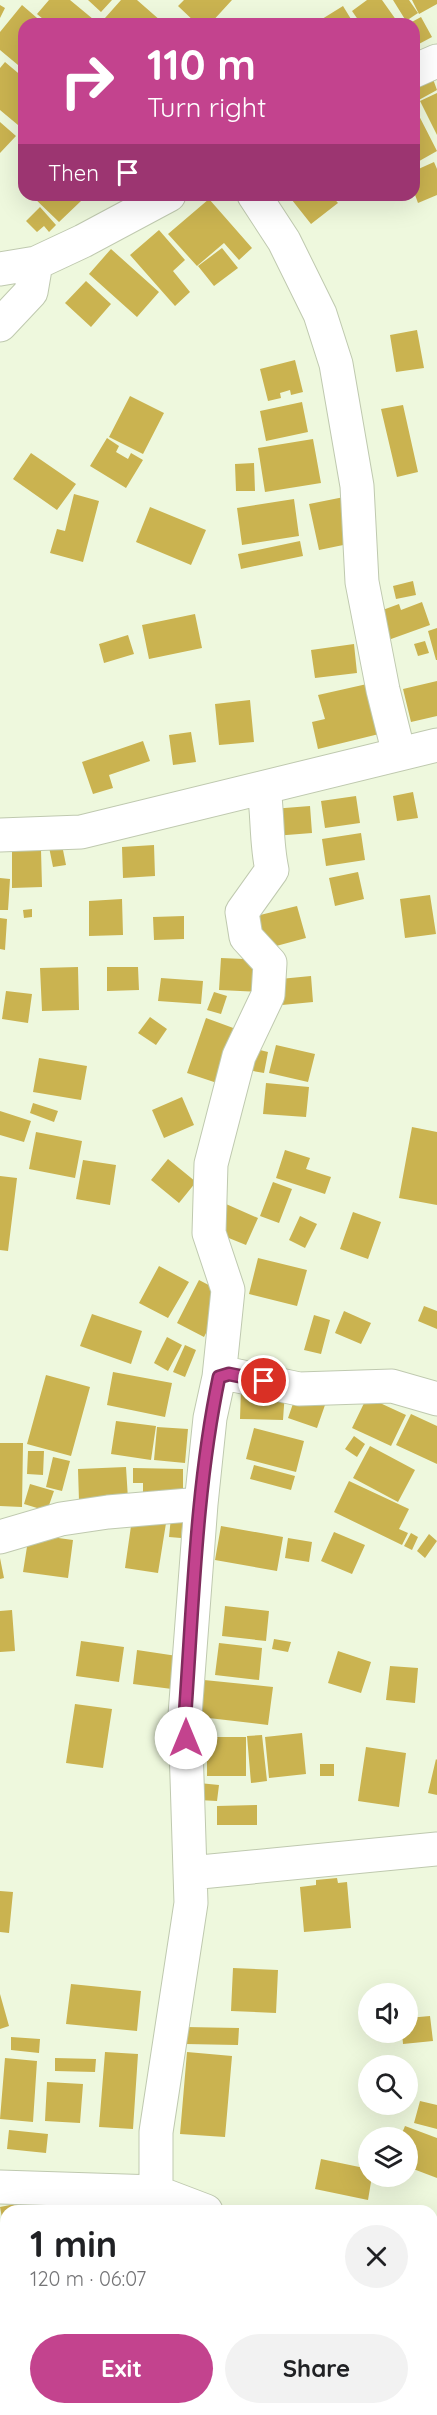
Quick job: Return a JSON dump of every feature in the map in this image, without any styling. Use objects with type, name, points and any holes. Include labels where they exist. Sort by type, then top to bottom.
[{"type":"street","points":[[420,68],[437,61]]},
{"type":"street","points":[[0,269],[36,263],[158,201]]},
{"type":"street","points":[[258,201],[284,241],[320,314],[336,364],[357,486],[362,582],[383,690],[399,754]]},
{"type":"street","points":[[0,325],[32,291],[36,263]]},
{"type":"street","points":[[0,835],[81,832],[437,745]]},
{"type":"street","points":[[156,2192],[156,2132],[191,1903],[185,1715],[201,1504],[210,1418],[219,1377],[228,1290],[209,1233],[211,1164],[239,1056],[268,995],[270,963],[246,937],[242,912],[272,870],[267,846],[268,812],[264,789]]},
{"type":"street","points":[[219,1377],[229,1374],[299,1389],[393,1386],[437,1400]]},
{"type":"street","points":[[0,1537],[61,1519],[108,1512],[201,1504]]},
{"type":"street","points":[[190,1873],[437,1849]]},
{"type":"street","points":[[0,2187],[156,2192],[190,2205]]},
{"type":"building","points":[[49,0],[70,0],[92,18],[42,18],[37,14]]},
{"type":"building","points":[[88,0],[112,0],[101,12]]},
{"type":"building","points":[[121,0],[137,0],[158,18],[105,18]]},
{"type":"building","points":[[184,0],[232,0],[216,18],[191,18],[178,6]]},
{"type":"building","points":[[367,0],[382,0],[395,18],[357,18],[352,11]]},
{"type":"building","points":[[393,0],[409,0],[418,13],[410,18],[404,18]]},
{"type":"building","points":[[412,0],[437,0],[437,4],[419,14]]},
{"type":"building","points":[[0,5],[5,8],[0,18]]},
{"type":"building","points":[[22,5],[37,18],[18,18],[18,65],[0,50],[0,32]]},
{"type":"building","points":[[343,6],[350,18],[324,18]]},
{"type":"building","points":[[421,17],[432,37],[420,43],[420,18]]},
{"type":"building","points":[[5,62],[18,73],[18,125],[0,110],[0,68]]},
{"type":"building","points":[[433,79],[437,90],[420,99],[420,86]]},
{"type":"building","points":[[437,93],[437,135],[420,101]]},
{"type":"building","points":[[420,118],[437,151],[420,161]]},
{"type":"building","points":[[0,122],[16,136],[0,153]]},
{"type":"building","points":[[434,162],[437,169],[437,195],[418,203],[417,201],[420,201],[420,168]]},
{"type":"building","points":[[37,201],[81,201],[59,222]]},
{"type":"building","points":[[207,201],[211,201],[252,248],[239,260],[224,243],[197,266],[168,234]]},
{"type":"building","points":[[293,201],[336,201],[338,203],[311,224]]},
{"type":"building","points":[[40,207],[56,225],[49,232],[44,226],[37,232],[26,221]]},
{"type":"building","points":[[159,230],[185,260],[173,271],[190,292],[175,306],[130,255]]},
{"type":"building","points":[[222,248],[238,268],[214,286],[198,266]]},
{"type":"building","points":[[111,249],[159,292],[137,317],[89,274]]},
{"type":"building","points":[[86,281],[111,304],[91,327],[65,303]]},
{"type":"building","points":[[417,330],[424,368],[396,372],[390,335]]},
{"type":"building","points":[[295,360],[303,392],[291,395],[290,390],[280,393],[281,398],[268,401],[260,369]]},
{"type":"building","points":[[130,396],[164,413],[143,454],[109,437]]},
{"type":"building","points":[[302,402],[308,432],[266,441],[260,411]]},
{"type":"building","points":[[403,405],[418,472],[397,477],[381,409]]},
{"type":"building","points":[[107,438],[119,446],[116,452],[128,459],[131,453],[143,460],[126,488],[90,466]]},
{"type":"building","points":[[313,439],[321,483],[265,492],[258,448]]},
{"type":"building","points":[[31,453],[76,484],[57,510],[13,479]]},
{"type":"building","points":[[254,463],[255,491],[236,491],[235,464]]},
{"type":"building","points":[[74,494],[99,501],[83,562],[50,553],[57,529],[65,531]]},
{"type":"building","points":[[344,497],[353,543],[319,550],[309,504]]},
{"type":"building","points":[[294,499],[299,536],[242,545],[237,508]]},
{"type":"building","points":[[150,507],[206,530],[191,565],[136,542]]},
{"type":"building","points":[[300,541],[303,556],[241,569],[238,554]]},
{"type":"building","points":[[413,581],[416,595],[396,599],[393,586]]},
{"type":"building","points":[[422,602],[430,625],[380,643],[369,615],[399,604],[401,610]]},
{"type":"building","points":[[195,614],[202,648],[149,659],[142,625]]},
{"type":"building","points":[[437,628],[437,660],[436,660],[428,631]]},
{"type":"building","points":[[128,635],[134,654],[104,663],[99,644]]},
{"type":"building","points":[[425,641],[429,653],[418,656],[414,644]]},
{"type":"building","points":[[354,644],[357,673],[315,678],[311,650]]},
{"type":"building","points":[[437,681],[437,716],[411,722],[403,689]]},
{"type":"building","points":[[367,684],[379,734],[318,749],[312,722],[325,719],[318,695]]},
{"type":"building","points":[[250,700],[254,742],[219,745],[215,704]]},
{"type":"building","points":[[191,732],[196,762],[173,765],[169,735]]},
{"type":"building","points":[[143,741],[150,761],[109,775],[113,788],[93,794],[82,762]]},
{"type":"building","points":[[413,792],[418,818],[397,821],[393,796]]},
{"type":"building","points":[[356,796],[360,823],[325,828],[321,801]]},
{"type":"building","points":[[310,806],[312,833],[274,836],[272,809]]},
{"type":"building","points":[[361,833],[365,860],[326,866],[322,839]]},
{"type":"building","points":[[62,845],[66,865],[53,867],[49,847]]},
{"type":"building","points":[[154,845],[155,876],[123,878],[122,847]]},
{"type":"building","points":[[12,850],[41,850],[42,887],[12,888]]},
{"type":"building","points":[[358,872],[364,899],[335,906],[329,878]]},
{"type":"building","points":[[0,878],[10,879],[8,910],[0,910]]},
{"type":"building","points":[[430,895],[436,934],[405,938],[400,899]]},
{"type":"building","points":[[122,899],[123,935],[89,936],[89,901]]},
{"type":"building","points":[[297,906],[306,938],[265,949],[256,916]]},
{"type":"building","points":[[32,909],[32,917],[24,918],[23,910]]},
{"type":"building","points":[[184,916],[184,939],[154,940],[153,917]]},
{"type":"building","points":[[0,918],[7,919],[5,950],[0,949]]},
{"type":"building","points":[[221,958],[265,960],[263,992],[219,990]]},
{"type":"building","points":[[78,967],[79,1010],[42,1011],[40,968]]},
{"type":"building","points":[[107,967],[138,967],[139,990],[107,991]]},
{"type":"building","points":[[311,976],[313,1002],[282,1005],[280,979]]},
{"type":"building","points":[[161,978],[203,981],[201,1004],[158,1001]]},
{"type":"building","points":[[6,991],[32,994],[28,1023],[2,1019]]},
{"type":"building","points":[[214,992],[227,996],[221,1014],[207,1010]]},
{"type":"building","points":[[150,1017],[167,1029],[156,1045],[138,1033]]},
{"type":"building","points":[[206,1018],[236,1029],[217,1083],[187,1073]]},
{"type":"building","points":[[276,1045],[315,1054],[308,1082],[269,1073]]},
{"type":"building","points":[[252,1048],[268,1052],[264,1073],[247,1070]]},
{"type":"building","points":[[39,1058],[87,1066],[81,1100],[33,1092]]},
{"type":"building","points":[[266,1083],[309,1087],[306,1117],[263,1114]]},
{"type":"building","points":[[182,1097],[194,1125],[164,1138],[152,1110]]},
{"type":"building","points":[[33,1103],[58,1111],[54,1122],[30,1113]]},
{"type":"building","points":[[0,1111],[31,1121],[24,1142],[0,1135]]},
{"type":"building","points":[[412,1127],[437,1132],[437,1205],[399,1198]]},
{"type":"building","points":[[36,1132],[82,1141],[75,1178],[29,1169]]},
{"type":"building","points":[[285,1150],[310,1158],[306,1169],[331,1177],[325,1194],[276,1178]]},
{"type":"building","points":[[168,1159],[196,1182],[179,1203],[151,1180]]},
{"type":"building","points":[[83,1160],[116,1165],[110,1205],[76,1199]]},
{"type":"building","points":[[0,1176],[17,1178],[8,1251],[0,1250]]},
{"type":"building","points":[[273,1182],[292,1189],[279,1223],[260,1216]]},
{"type":"building","points":[[226,1204],[258,1218],[246,1245],[214,1232]]},
{"type":"building","points":[[353,1212],[381,1222],[368,1259],[340,1249]]},
{"type":"building","points":[[300,1216],[317,1224],[305,1248],[289,1240]]},
{"type":"building","points":[[258,1258],[307,1270],[297,1306],[249,1294]]},
{"type":"building","points":[[159,1266],[189,1282],[168,1318],[139,1303]]},
{"type":"building","points":[[199,1280],[226,1294],[204,1337],[177,1323]]},
{"type":"building","points":[[424,1306],[437,1311],[437,1329],[418,1321]]},
{"type":"building","points":[[344,1311],[371,1323],[361,1344],[335,1333]]},
{"type":"building","points":[[92,1314],[142,1331],[131,1364],[80,1346]]},
{"type":"building","points":[[314,1315],[330,1320],[321,1354],[304,1350]]},
{"type":"building","points":[[167,1337],[182,1345],[168,1371],[154,1363]]},
{"type":"building","points":[[185,1345],[196,1350],[185,1377],[173,1372]]},
{"type":"building","points":[[113,1372],[172,1383],[165,1417],[107,1405]]},
{"type":"building","points":[[46,1375],[90,1387],[71,1456],[27,1444]]},
{"type":"building","points":[[241,1389],[285,1391],[283,1420],[240,1419]]},
{"type":"building","points":[[296,1395],[325,1405],[317,1428],[288,1418]]},
{"type":"building","points":[[367,1397],[406,1415],[391,1446],[352,1428]]},
{"type":"building","points":[[411,1414],[437,1426],[437,1464],[396,1445]]},
{"type":"building","points":[[116,1421],[156,1426],[151,1460],[111,1454]]},
{"type":"building","points":[[157,1427],[188,1429],[185,1463],[154,1460]]},
{"type":"building","points":[[254,1428],[304,1441],[296,1472],[246,1459]]},
{"type":"building","points":[[354,1436],[365,1444],[357,1457],[345,1449]]},
{"type":"building","points":[[0,1443],[23,1443],[22,1507],[0,1506]]},
{"type":"building","points":[[370,1446],[415,1470],[398,1502],[353,1478]]},
{"type":"building","points":[[28,1451],[44,1451],[43,1475],[27,1474]]},
{"type":"building","points":[[53,1457],[70,1461],[62,1491],[46,1487]]},
{"type":"building","points":[[254,1465],[295,1476],[291,1490],[250,1479]]},
{"type":"building","points":[[126,1467],[128,1499],[79,1501],[78,1469]]},
{"type":"building","points":[[133,1468],[183,1469],[183,1501],[143,1500],[143,1483],[133,1483]]},
{"type":"building","points":[[349,1481],[409,1509],[399,1529],[408,1533],[402,1545],[334,1512]]},
{"type":"building","points":[[30,1484],[54,1491],[47,1511],[24,1504]]},
{"type":"building","points":[[133,1512],[167,1517],[158,1573],[125,1568]]},
{"type":"building","points":[[171,1517],[183,1518],[181,1538],[169,1537]]},
{"type":"building","points":[[221,1526],[283,1537],[277,1571],[215,1560]]},
{"type":"building","points":[[334,1532],[365,1545],[352,1574],[321,1561]]},
{"type":"building","points":[[411,1533],[418,1537],[412,1550],[404,1546]]},
{"type":"building","points":[[29,1534],[73,1540],[68,1578],[23,1572]]},
{"type":"building","points":[[429,1534],[437,1541],[425,1558],[417,1551]]},
{"type":"building","points":[[288,1538],[312,1542],[309,1562],[285,1558]]},
{"type":"building","points":[[0,1558],[4,1578],[0,1579]]},
{"type":"building","points":[[225,1606],[269,1611],[266,1641],[222,1636]]},
{"type":"building","points":[[12,1610],[15,1651],[0,1652],[0,1611]]},
{"type":"building","points":[[274,1639],[291,1642],[288,1652],[272,1649]]},
{"type":"building","points":[[81,1641],[124,1647],[119,1682],[76,1676]]},
{"type":"building","points":[[219,1643],[262,1648],[259,1680],[215,1675]]},
{"type":"building","points":[[137,1650],[177,1656],[172,1689],[133,1684]]},
{"type":"building","points":[[338,1651],[371,1662],[361,1693],[328,1683]]},
{"type":"building","points":[[390,1666],[418,1668],[415,1703],[386,1700]]},
{"type":"building","points":[[204,1680],[273,1687],[268,1725],[200,1717]]},
{"type":"building","points":[[75,1704],[112,1709],[103,1768],[66,1763]]},
{"type":"building","points":[[302,1733],[306,1774],[269,1778],[265,1737]]},
{"type":"building","points":[[262,1735],[267,1781],[251,1783],[247,1736]]},
{"type":"building","points":[[207,1737],[246,1737],[246,1776],[207,1776]]},
{"type":"building","points":[[366,1747],[406,1753],[399,1807],[358,1801]]},
{"type":"building","points":[[437,1760],[437,1795],[428,1793]]},
{"type":"building","points":[[320,1764],[334,1764],[334,1776],[320,1776]]},
{"type":"building","points":[[199,1783],[219,1785],[217,1801],[198,1800]]},
{"type":"building","points":[[257,1805],[257,1825],[217,1825],[217,1806]]},
{"type":"building","points":[[337,1878],[338,1883],[347,1882],[351,1928],[304,1932],[300,1887],[316,1885],[316,1880]]},
{"type":"building","points":[[0,1891],[13,1892],[9,1933],[0,1932]]},
{"type":"building","points":[[233,1968],[278,1970],[276,2013],[231,2011]]},
{"type":"building","points":[[71,1984],[141,1991],[137,2031],[66,2024]]},
{"type":"building","points":[[0,1994],[9,2026],[0,2029]]},
{"type":"building","points":[[430,2016],[433,2041],[418,2042],[418,2017]]},
{"type":"building","points":[[186,2027],[239,2028],[238,2045],[185,2044]]},
{"type":"building","points":[[11,2037],[40,2039],[39,2053],[11,2050]]},
{"type":"building","points":[[105,2052],[138,2054],[133,2129],[99,2127]]},
{"type":"building","points":[[187,2052],[232,2056],[225,2137],[180,2134]]},
{"type":"building","points":[[5,2058],[37,2061],[33,2122],[0,2119]]},
{"type":"building","points":[[55,2058],[96,2059],[95,2072],[55,2071]]},
{"type":"building","points":[[47,2082],[83,2084],[80,2123],[45,2121]]},
{"type":"building","points":[[420,2101],[437,2105],[437,2129],[414,2123]]},
{"type":"building","points":[[9,2130],[48,2134],[46,2153],[7,2149]]},
{"type":"building","points":[[418,2131],[437,2138],[437,2178],[418,2171]]},
{"type":"building","points":[[321,2159],[358,2167],[358,2187],[370,2187],[368,2200],[315,2189]]},
{"type":"building","points":[[45,2198],[47,2205],[10,2205]]},
{"type":"route","points":[[186,1738],[185,1715],[210,1418],[219,1377],[229,1374],[264,1381]]}]
